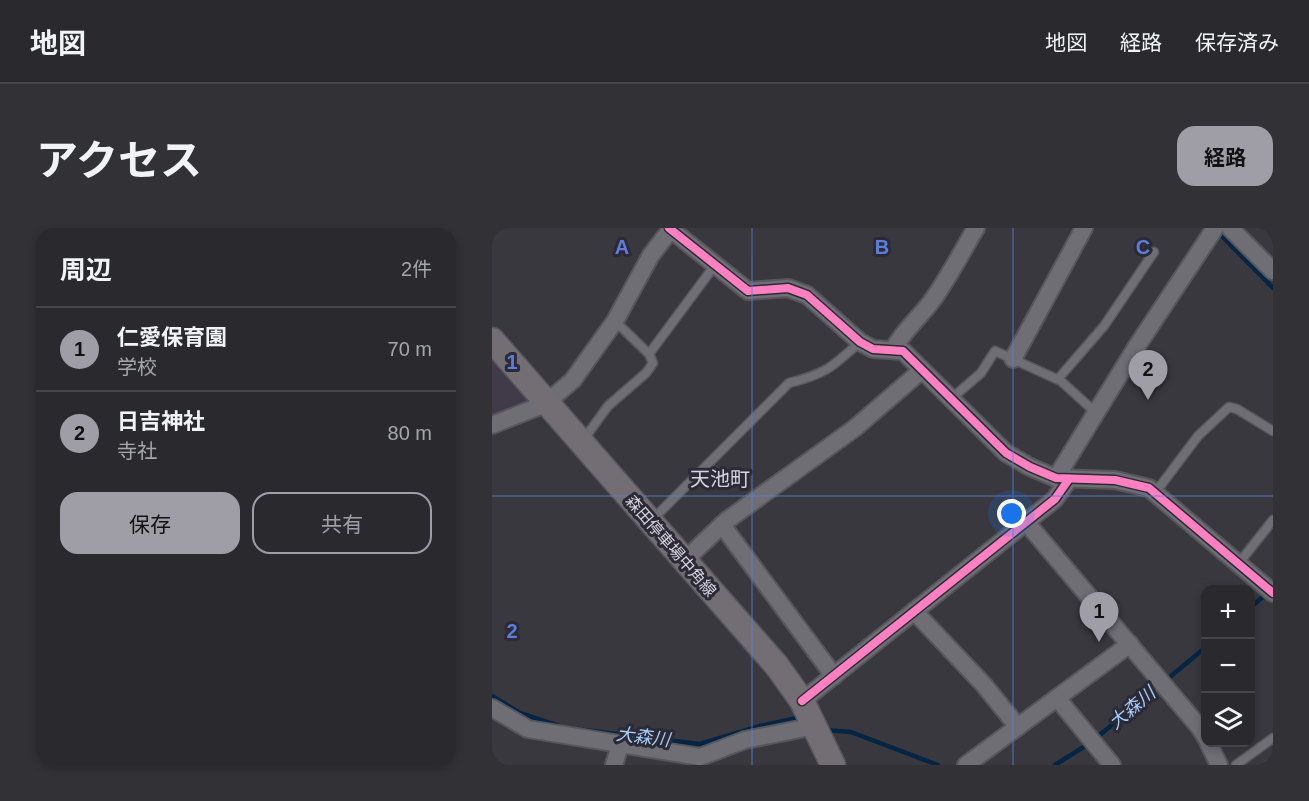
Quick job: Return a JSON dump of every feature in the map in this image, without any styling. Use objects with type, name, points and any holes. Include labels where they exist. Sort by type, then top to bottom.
[{"type":"main road","name":"森田停車場中角線","points":[[492,340],[545,404],[777,666],[802,701],[833,765]]},
{"type":"street","points":[[492,425],[507,421],[545,404],[573,380],[594,346],[615,321],[651,255],[671,228],[748,291],[789,288],[807,295],[860,342],[873,349],[903,351],[1006,453],[1030,467],[1063,479],[1115,480],[1149,488],[1273,593]]},
{"type":"street","points":[[893,350],[903,332],[946,280],[975,228]]},
{"type":"street","points":[[1013,359],[1084,228]]},
{"type":"street","points":[[1230,228],[1273,271]]},
{"type":"street","points":[[802,701],[1055,499],[1095,412],[1213,230]]},
{"type":"street","points":[[684,561],[723,525],[855,428],[922,370]]},
{"type":"street","points":[[1026,522],[1201,730]]},
{"type":"street","points":[[723,525],[834,676]]},
{"type":"street","points":[[914,611],[984,685],[1018,727]]},
{"type":"street","points":[[966,765],[1130,644]]},
{"type":"street","points":[[1057,698],[1112,765]]},
{"type":"street","points":[[492,708],[528,729],[620,744],[688,762],[773,732],[815,726]]},
{"type":"street","points":[[614,765],[620,744]]},
{"type":"street","points":[[1211,747],[1220,765]]},
{"type":"lane","points":[[1058,380],[1104,326],[1154,252]]},
{"type":"lane","points":[[649,354],[715,265]]},
{"type":"lane","points":[[581,444],[608,406],[646,373],[653,363],[649,354],[615,321]]},
{"type":"lane","points":[[650,522],[789,384],[817,376],[828,370],[860,342]]},
{"type":"lane","points":[[951,399],[981,373],[995,351],[1058,380],[1095,412]]},
{"type":"lane","points":[[1155,493],[1198,436],[1229,406],[1237,408],[1273,431]]},
{"type":"lane","points":[[1239,563],[1273,520]]},
{"type":"lane","points":[[1236,765],[1273,738]]},
{"type":"shaded area","points":[[492,356],[532,403],[492,420]]},
{"type":"waterway","points":[[1218,232],[1273,288]]},
{"type":"waterway","name":"大森川","points":[[1255,604],[1266,594],[1264,593]]},
{"type":"waterway","name":"大森川","points":[[1055,765],[1090,743],[1201,651]]},
{"type":"waterway","name":"大森川","points":[[492,696],[520,713],[559,726]]},
{"type":"waterway","name":"大森川","points":[[583,730],[700,744],[760,726],[797,718]]},
{"type":"waterway","name":"大森川","points":[[824,730],[851,732],[938,765]]},
{"type":"cycle path","points":[[669,228],[748,291],[788,288],[807,295],[860,342],[873,349],[903,351],[1006,453],[1030,467],[1056,478],[1115,480],[1149,488],[1273,593]]},
{"type":"cycle path","points":[[802,701],[1055,499],[1069,479]]},
{"type":"place","name":"日吉神社","points":[[1148,400]]},
{"type":"place","name":"仁愛保育園","points":[[1099,642]]},
{"type":"district","name":"天池町","points":[[720,479]]}]
